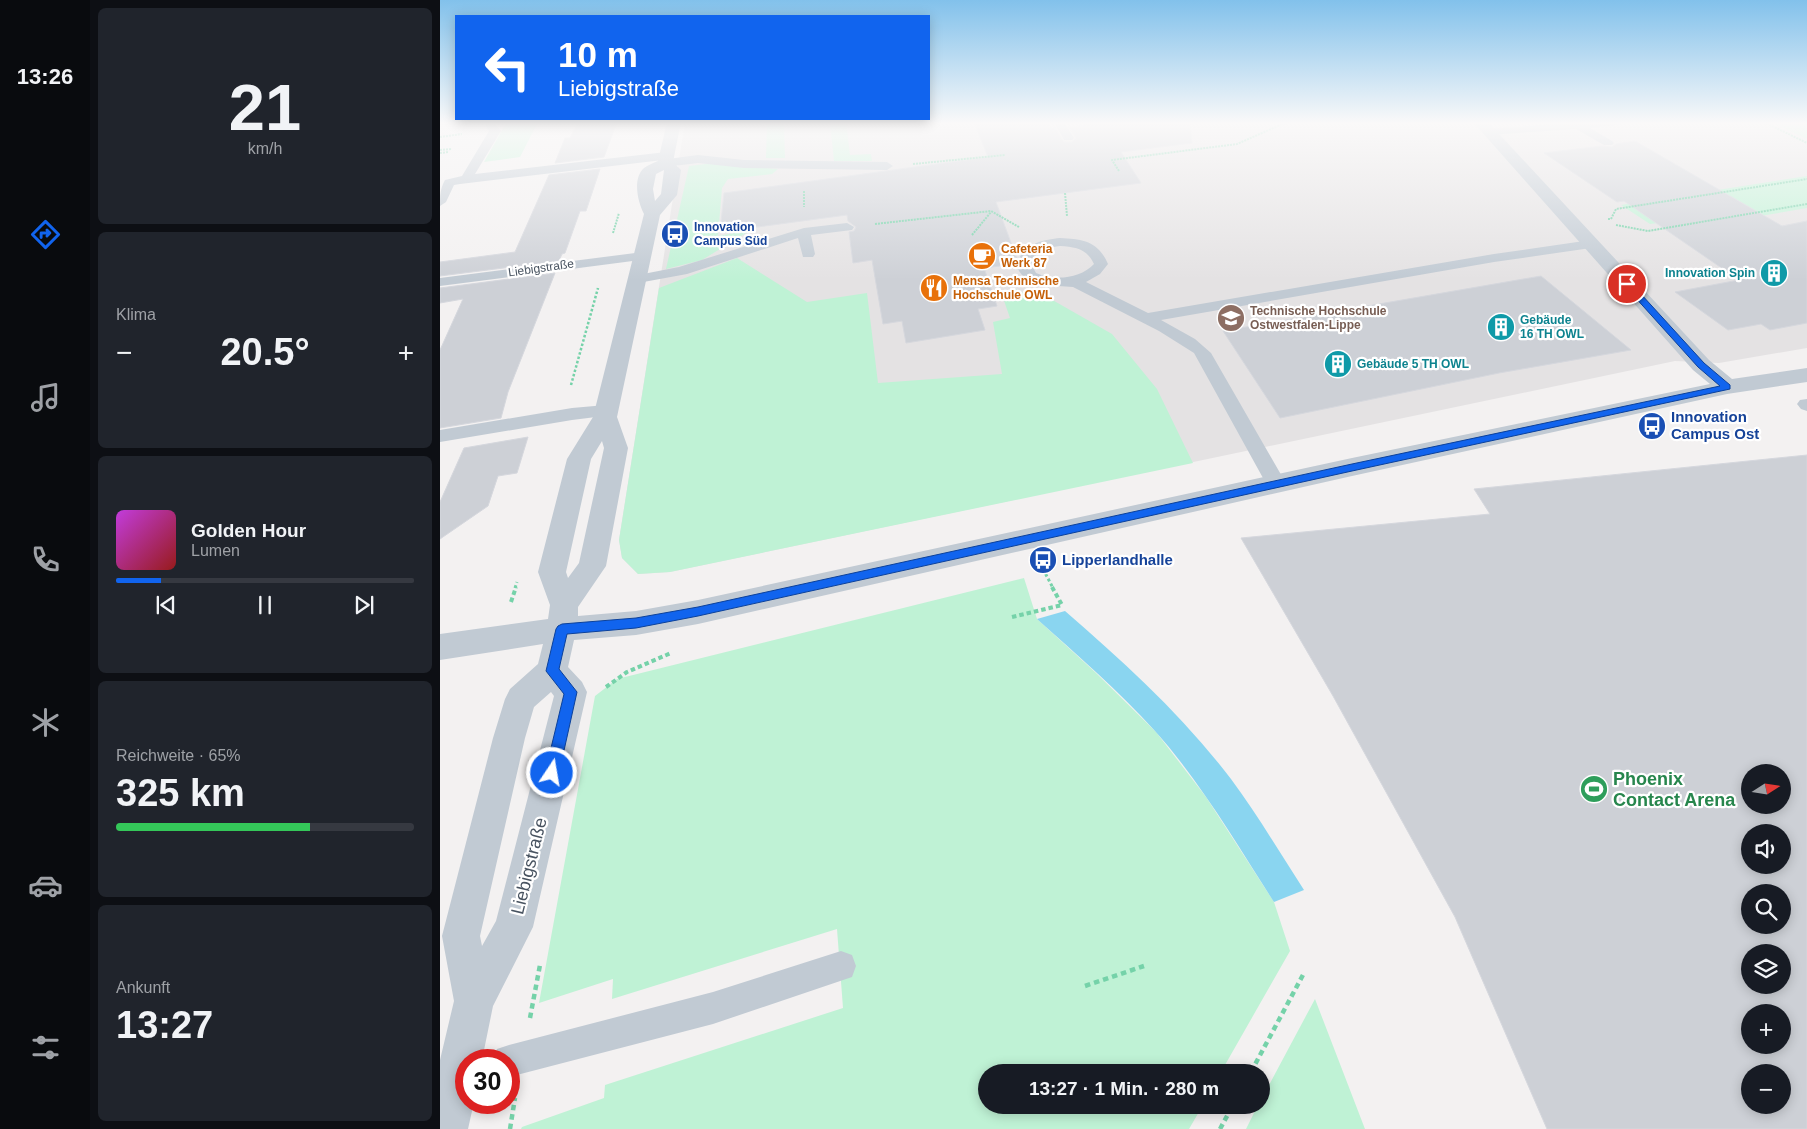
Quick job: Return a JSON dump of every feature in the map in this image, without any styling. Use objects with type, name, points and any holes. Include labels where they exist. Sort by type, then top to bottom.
[{"type":"street","points":[[648,175],[643,195],[652,214]]},
{"type":"street","points":[[563,617],[552,572],[579,460],[606,414],[652,214],[669,195],[673,175]]},
{"type":"street","points":[[1527,175],[1701,365],[1727,387]]},
{"type":"street","points":[[440,647],[563,617],[636,623],[698,612],[1727,387],[1807,375]]},
{"type":"street","points":[[552,671],[563,617],[592,566],[594,558],[616,448],[606,414]]},
{"type":"street","name":"Liebigstraße","points":[[466,1049],[474,1001],[514,927],[571,692],[552,671],[521,699],[509,738],[461,936],[474,1001]]},
{"type":"street","name":"Liebigstraße","points":[[446,1129],[455,1098]]},
{"type":"lane","points":[[440,202],[449,183],[467,178],[502,175]]},
{"type":"lane","points":[[804,180],[805,175]]},
{"type":"lane","points":[[638,279],[682,271],[804,232],[847,227]]},
{"type":"lane","points":[[804,232],[808,254]]},
{"type":"lane","points":[[1070,242],[1084,244],[1094,249],[1100,256],[1101,264],[1096,271],[1086,278],[1072,282],[1046,281],[1027,272],[1024,266],[1024,259],[1036,248],[1047,244],[1070,242]]},
{"type":"lane","points":[[1144,318],[1494,258],[1591,244]]},
{"type":"lane","name":"Liebigstraße","points":[[440,282],[643,256]]},
{"type":"lane","points":[[1072,282],[1144,318],[1200,350],[1259,457],[1277,485]]},
{"type":"lane","points":[[440,436],[572,414],[606,414]]},
{"type":"lane","points":[[520,1058],[714,1008],[841,966]]},
{"type":"path","points":[[1573,225],[1611,219],[1616,209],[1807,180]]},
{"type":"path","points":[[1597,221],[1648,231],[1807,204]]},
{"type":"path","points":[[847,227],[991,211],[1047,244]]},
{"type":"path","points":[[972,235],[991,211]]},
{"type":"path","points":[[1012,617],[1062,605],[1043,569]]},
{"type":"path","points":[[603,689],[627,672],[679,650]]},
{"type":"path","points":[[1085,986],[1144,966]]},
{"type":"path","points":[[1255,1064],[1304,973]]},
{"type":"path","points":[[1220,1129],[1228,1114]]},
{"type":"shaded area","name":"Technische Hochschule Ostwestfalen-Lippe","points":[[677,175],[1807,175],[1807,348],[1719,363],[1675,361],[670,572],[638,574],[622,558],[619,540]]},
{"type":"green space","points":[[687,175],[766,175],[728,179],[722,188],[718,236],[751,230],[702,260],[666,269]]},
{"type":"green space","points":[[1807,176],[1807,208],[1737,220],[1672,221],[1650,224],[1621,205]]},
{"type":"green space","points":[[737,258],[807,302],[867,293],[878,383],[1002,374],[993,322],[1010,318],[1001,292],[1015,289],[1033,297],[1049,298],[1112,334],[1157,389],[1193,463],[670,572],[638,574],[622,558],[619,540],[659,288]]},
{"type":"green space","points":[[1024,578],[1037,619],[1095,672],[1156,732],[1206,797],[1274,902],[1290,951],[1226,1064],[978,1064],[978,1114],[1198,1114],[1189,1129],[521,1129],[522,1127],[604,1098],[605,1085],[843,1008],[837,929],[612,999],[613,979],[539,1003],[595,696],[617,679]]},
{"type":"green space","points":[[1315,999],[1365,1129],[1246,1129],[1254,1114],[1270,1114],[1270,1083]]},
{"type":"water","points":[[1065,611],[1110,650],[1152,691],[1213,756],[1250,806],[1304,890],[1274,902],[1218,814],[1172,750],[1127,702],[1037,619]]},
{"type":"building","points":[[549,175],[598,175],[586,211],[580,211],[565,253],[562,254],[559,261],[440,276],[440,262],[515,252]]},
{"type":"building","points":[[858,175],[1136,175],[1141,183],[996,202],[1017,259],[1015,264],[984,268],[997,306],[978,309],[985,330],[906,343],[902,321],[883,324],[872,260],[853,263],[849,232],[854,231],[856,227],[848,221],[847,215],[720,232],[724,193]]},
{"type":"building","points":[[1576,175],[1693,175],[1782,226],[1807,221],[1807,323],[1770,330],[1761,324],[1728,330],[1675,292],[1739,280],[1624,201],[1617,202]]},
{"type":"building","points":[[555,273],[508,392],[501,418],[440,428],[440,350],[463,299],[440,303],[440,288]]},
{"type":"building","points":[[1541,276],[1631,350],[1499,373],[1280,418],[1223,331]]},
{"type":"building","points":[[528,437],[517,473],[498,476],[488,506],[440,539],[440,502],[464,448]]},
{"type":"building","name":"Phoenix Contact Arena","points":[[1807,455],[1807,1129],[1547,1129],[1455,917],[1333,696],[1241,538],[1490,514],[1474,489]]},
{"type":"place","name":"Innovation Campus Süd","points":[[675,234]]},
{"type":"place","name":"Cafeteria Werk 87","points":[[982,256]]},
{"type":"place","name":"Innovation Spin","points":[[1774,273]]},
{"type":"place","name":"Mensa Technische Hochschule OWL","points":[[934,288]]},
{"type":"place","name":"Technische Hochschule Ostwestfalen-Lippe","points":[[1231,318]]},
{"type":"place","name":"Gebäude 16 TH OWL","points":[[1501,327]]},
{"type":"place","name":"Gebäude 5 TH OWL","points":[[1338,364]]},
{"type":"place","name":"Innovation Campus Ost","points":[[1652,426]]},
{"type":"place","name":"Lipperlandhalle","points":[[1043,560]]},
{"type":"place","name":"Phoenix Contact Arena","points":[[1594,789]]},
{"type":"route","points":[[552,773],[571,692],[552,671],[562,629],[636,623],[698,612],[1352,467],[1727,387],[1701,365],[1627,284]]}]
